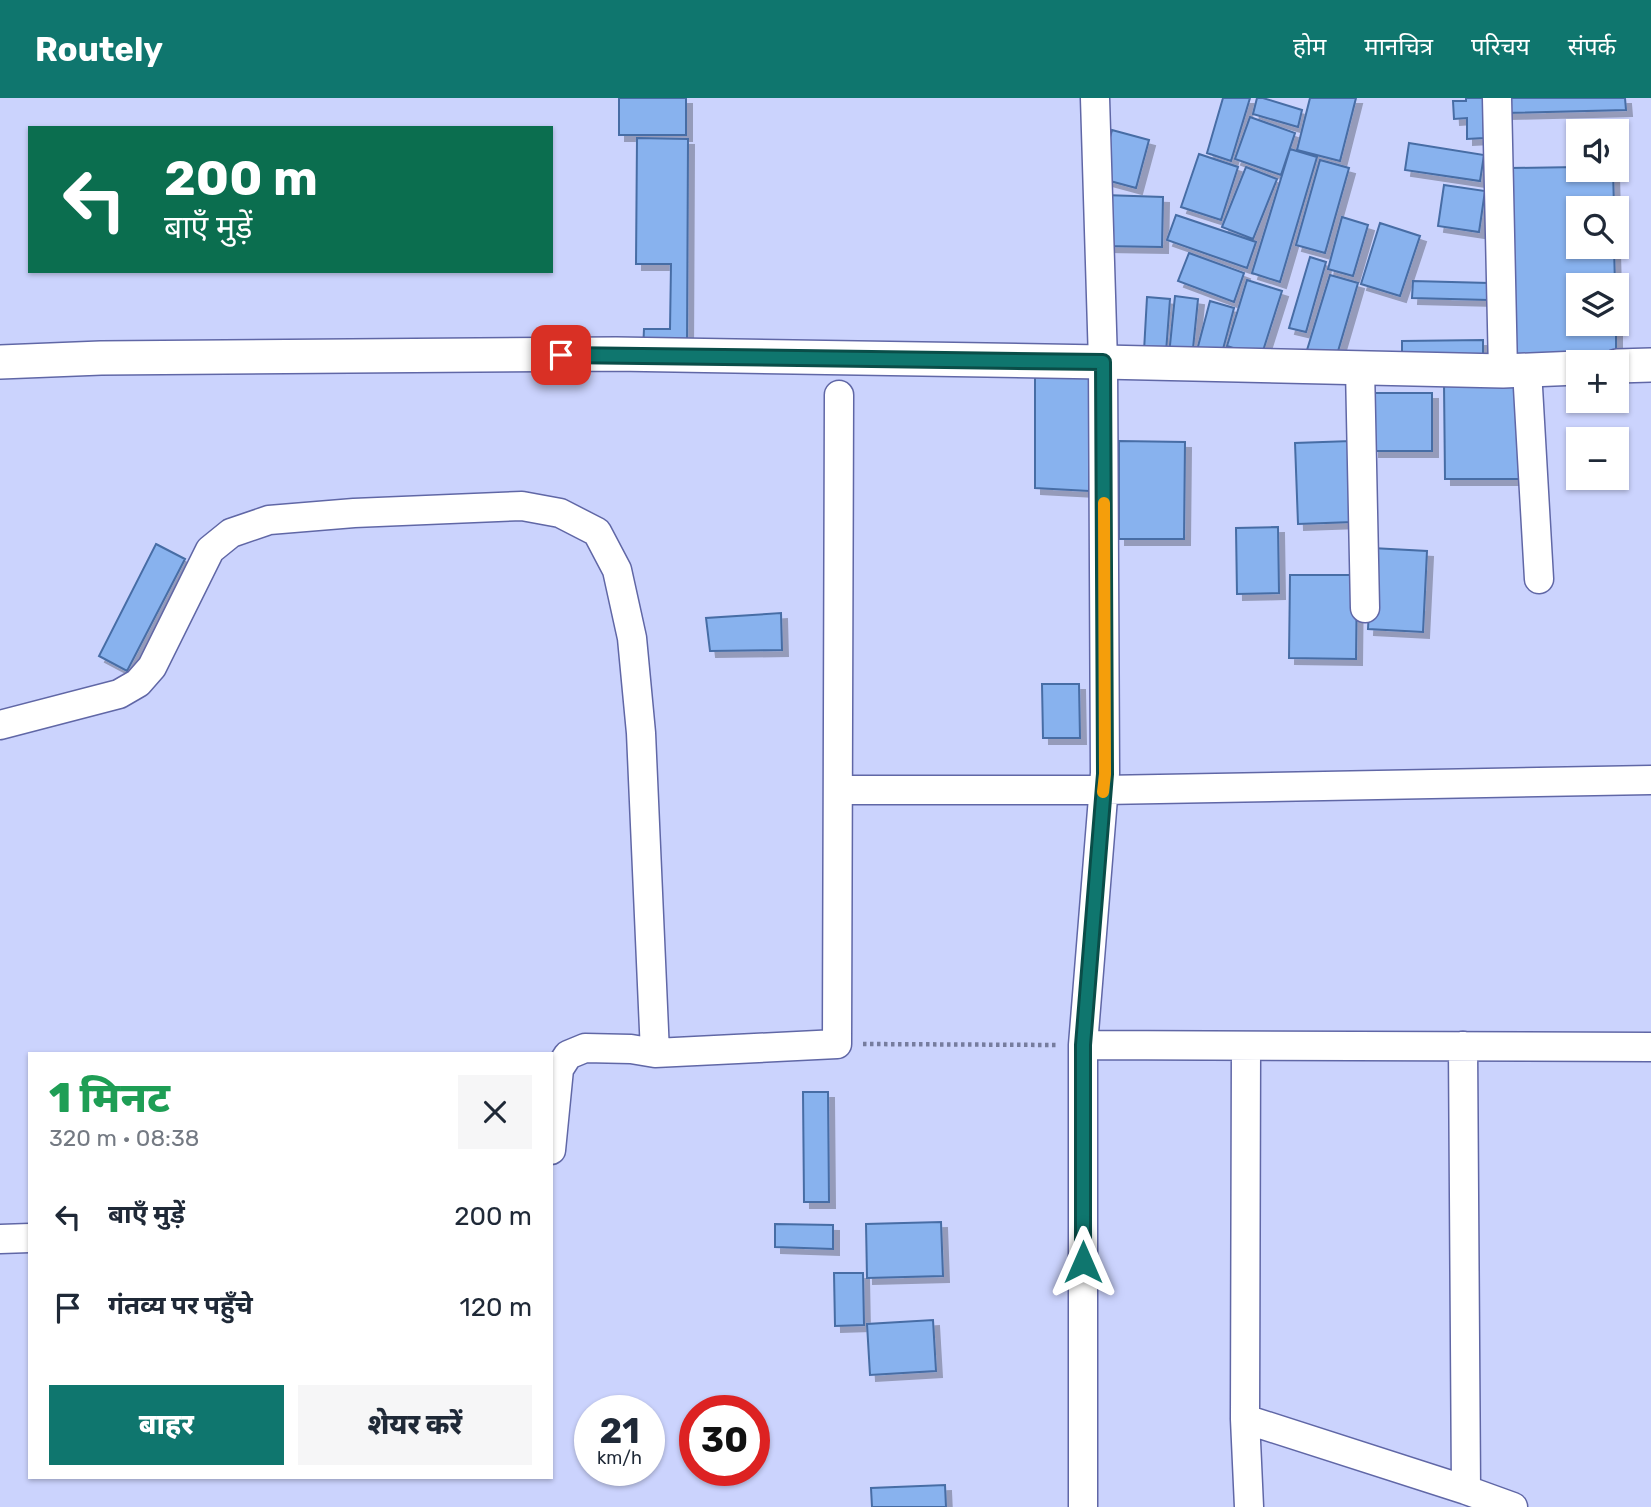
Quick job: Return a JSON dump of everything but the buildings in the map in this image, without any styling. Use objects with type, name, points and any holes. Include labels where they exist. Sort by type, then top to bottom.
[{"type":"street","points":[[1083,1507],[1083,1045],[1105,774],[1103,362],[1095,98]]},
{"type":"street","points":[[1497,98],[1515,371],[1539,579]]},
{"type":"street","points":[[0,362],[102,358],[602,354],[1515,371],[1566,369]]},
{"type":"street","points":[[1629,366],[1651,365]]},
{"type":"street","points":[[1360,368],[1365,608]]},
{"type":"street","points":[[553,1127],[558,1069],[568,1055],[584,1048],[655,1052],[837,1044],[839,395]]},
{"type":"street","points":[[0,725],[119,694],[138,683],[152,667],[211,550],[231,533],[269,520],[354,513],[522,506],[560,513],[597,532],[617,570],[632,638],[641,733],[655,1052]]},
{"type":"street","points":[[838,790],[1103,790],[1651,780]]},
{"type":"street","points":[[1083,1045],[1651,1047]]},
{"type":"street","points":[[1246,1046],[1245,1419],[1249,1507]]},
{"type":"street","points":[[1463,1046],[1466,1490]]},
{"type":"street","points":[[0,1239],[28,1238]]},
{"type":"street","points":[[1245,1419],[1513,1507]]},
{"type":"path","points":[[837,1044],[1083,1045]]},
{"type":"slow traffic","points":[[1103,792],[1104,503]]},
{"type":"route","points":[[561,355],[1103,362],[1105,774],[1083,1045],[1083,1262]]}]
